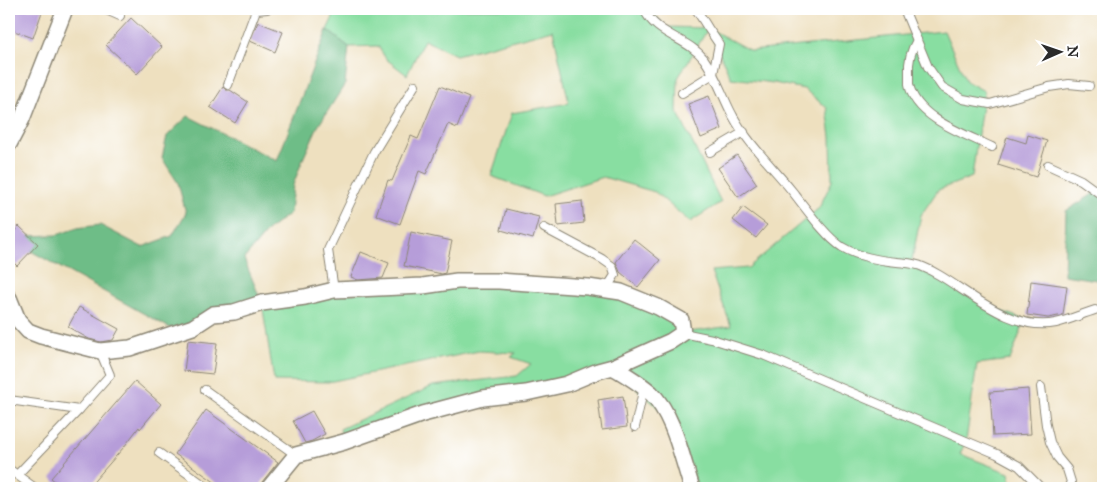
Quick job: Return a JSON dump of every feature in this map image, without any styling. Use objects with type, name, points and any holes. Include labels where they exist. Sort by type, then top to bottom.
[{"type":"street","points":[[9,144],[22,119],[65,9]]},
{"type":"street","points":[[9,298],[12,315],[28,331],[100,351],[130,348],[193,327],[213,314],[234,312],[262,302],[305,297],[334,290],[423,286],[465,281],[498,281],[621,292],[658,307],[681,320],[683,333],[671,341],[613,368],[598,371],[567,384],[526,393],[483,398],[432,412],[344,442],[296,455],[270,488]]},
{"type":"street","points":[[613,368],[653,394],[666,414],[677,440],[692,488]]},
{"type":"lane","points":[[104,9],[120,16]]},
{"type":"lane","points":[[228,85],[256,10],[267,9]]},
{"type":"lane","points":[[644,9],[658,27],[688,45],[704,58],[718,82],[733,116],[753,145],[826,232],[842,246],[862,257],[922,266],[1000,313],[1022,322],[1054,323],[1095,310]]},
{"type":"lane","points":[[682,93],[713,74],[719,44],[696,9]]},
{"type":"lane","points":[[904,9],[928,67],[942,88],[963,99],[990,104],[1070,84],[1089,86]]},
{"type":"lane","points":[[917,40],[912,49],[908,64],[910,86],[915,98],[926,113],[936,120],[992,147]]},
{"type":"lane","points":[[334,290],[328,250],[374,152],[415,85]]},
{"type":"lane","points":[[710,152],[744,132]]},
{"type":"lane","points":[[1048,165],[1081,180],[1103,196]]},
{"type":"lane","points":[[544,228],[612,266],[615,274],[610,284],[588,288]]},
{"type":"lane","points":[[683,333],[712,339],[763,355],[989,451],[1019,466],[1041,488]]},
{"type":"lane","points":[[17,475],[110,375],[100,351]]},
{"type":"lane","points":[[635,427],[644,387]]},
{"type":"lane","points":[[1041,387],[1050,442],[1057,457],[1067,468],[1071,482],[1068,488]]},
{"type":"lane","points":[[205,390],[296,455]]},
{"type":"lane","points":[[9,400],[79,410]]},
{"type":"lane","points":[[160,453],[208,488]]},
{"type":"lane","points":[[9,469],[35,488]]},
{"type":"green space","points":[[337,9],[649,9],[666,27],[708,28],[751,51],[944,31],[966,81],[984,91],[972,177],[938,190],[921,215],[911,265],[924,269],[993,308],[1025,320],[1010,360],[977,364],[966,441],[960,454],[1009,473],[1013,488],[698,488],[675,423],[613,367],[526,393],[344,442],[340,429],[433,386],[517,376],[531,364],[511,357],[516,353],[479,351],[328,382],[274,381],[262,303],[423,286],[588,287],[658,307],[683,333],[731,326],[711,271],[748,268],[819,208],[832,181],[831,137],[827,108],[804,89],[731,78],[708,29],[678,78],[677,111],[721,202],[690,222],[655,192],[603,177],[544,196],[491,176],[512,113],[569,103],[553,30],[456,55],[424,40],[407,75],[386,59],[378,46],[349,47],[327,30]]},
{"type":"green space","points":[[327,30],[349,47],[345,84],[317,128],[303,159],[293,185],[290,213],[268,230],[244,259],[262,303],[177,332],[9,239],[9,232],[26,236],[57,235],[77,228],[100,225],[142,247],[172,236],[186,213],[178,183],[162,158],[167,136],[188,116],[277,161]]},
{"type":"green space","points":[[1101,189],[1103,190],[1103,281],[1064,275],[1066,211]]},
{"type":"building","points":[[16,9],[43,9],[33,38],[9,29]]},
{"type":"building","points":[[131,18],[162,47],[137,74],[106,45]]},
{"type":"building","points":[[258,22],[283,32],[275,52],[250,41]]},
{"type":"building","points":[[440,86],[469,98],[457,128],[448,124],[426,174],[419,171],[400,224],[376,215],[388,180],[392,181],[411,136],[418,139]]},
{"type":"building","points":[[223,87],[248,102],[235,123],[210,107]]},
{"type":"building","points":[[709,96],[722,129],[701,138],[688,104]]},
{"type":"building","points":[[1028,135],[1047,141],[1036,177],[998,165],[1007,137],[1026,143]]},
{"type":"building","points":[[737,155],[757,184],[738,197],[718,168]]},
{"type":"building","points":[[582,201],[584,223],[558,226],[556,204]]},
{"type":"building","points":[[743,207],[767,225],[756,238],[733,220]]},
{"type":"building","points":[[506,209],[539,217],[533,239],[501,230]]},
{"type":"building","points":[[19,226],[38,244],[17,266],[9,258],[9,237]]},
{"type":"building","points":[[411,232],[452,241],[445,273],[404,266]]},
{"type":"building","points":[[634,239],[660,260],[638,287],[620,272],[616,262]]},
{"type":"building","points":[[361,252],[389,263],[383,278],[358,280],[351,277]]},
{"type":"building","points":[[1031,281],[1067,286],[1063,315],[1048,318],[1027,315]]},
{"type":"building","points":[[79,307],[119,329],[113,340],[101,342],[89,339],[68,327]]},
{"type":"building","points":[[188,340],[217,343],[213,374],[184,371]]},
{"type":"building","points":[[135,381],[161,404],[140,429],[139,427],[88,488],[63,488],[51,478]]},
{"type":"building","points":[[1028,389],[1031,434],[993,436],[990,392]]},
{"type":"building","points":[[623,396],[627,427],[602,430],[598,400]]},
{"type":"building","points":[[206,410],[278,462],[262,482],[260,488],[223,488],[175,454]]},
{"type":"building","points":[[312,411],[325,434],[305,443],[293,421]]}]
